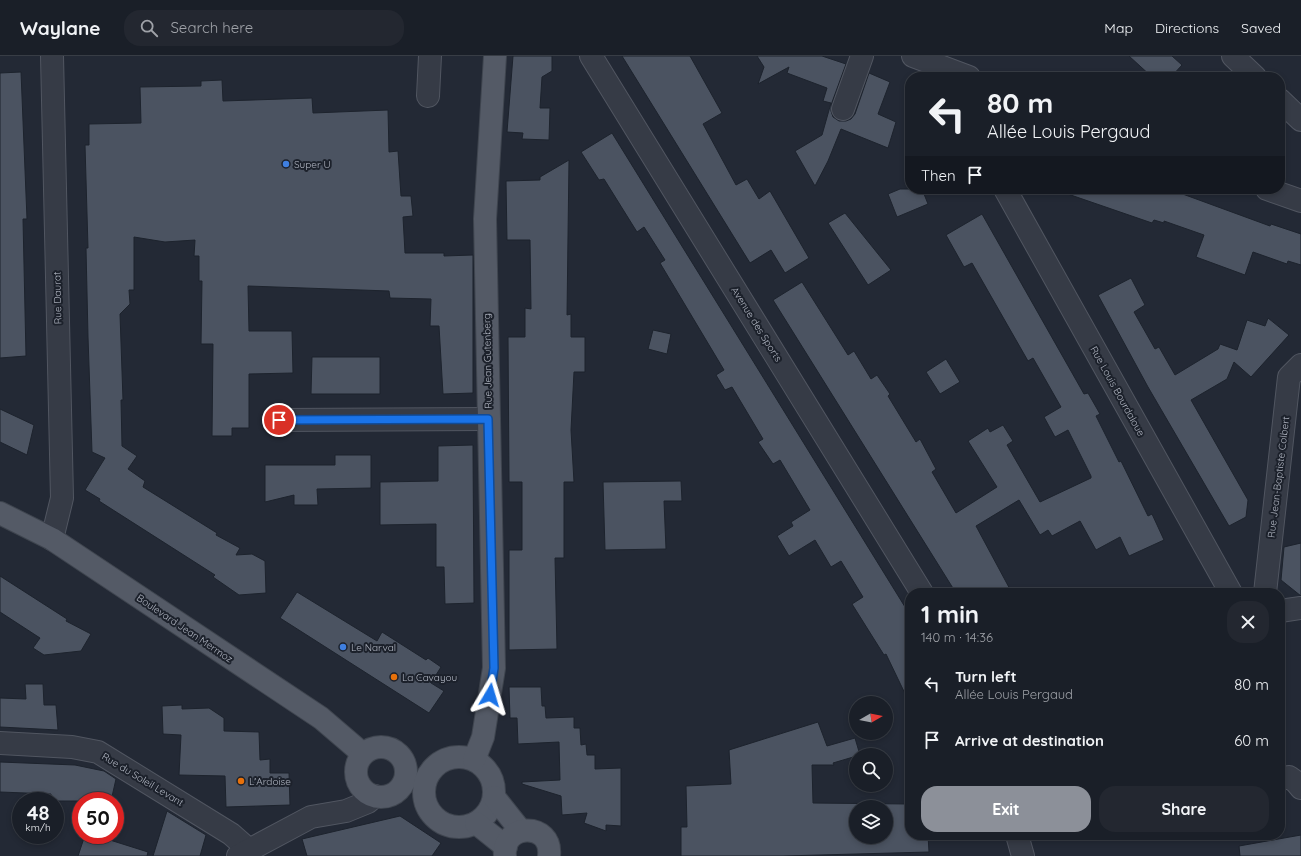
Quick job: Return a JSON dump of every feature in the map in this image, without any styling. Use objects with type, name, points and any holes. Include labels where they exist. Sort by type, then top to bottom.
[{"type":"main road","name":"Rue Jean Gutenberg","points":[[474,760],[483,737],[494,668],[485,219],[495,56]]},
{"type":"main road","name":"Boulevard Jean Mermoz","points":[[0,513],[52,539],[321,718],[363,754]]},
{"type":"main road","points":[[377,747],[385,747],[399,754],[403,760],[406,775],[399,789],[388,796],[375,796],[362,788],[356,775],[358,760],[363,754],[377,747]]},
{"type":"main road","points":[[451,757],[463,757],[474,760],[484,766],[490,775],[494,786],[494,797],[488,812],[476,823],[466,827],[455,827],[444,824],[435,818],[429,810],[425,800],[424,789],[426,779],[432,770],[441,762],[451,757]]},
{"type":"main road","points":[[403,760],[432,770]]},
{"type":"main road","points":[[399,789],[425,800]]},
{"type":"main road","points":[[494,797],[521,831]]},
{"type":"main road","points":[[476,823],[506,851],[514,834],[521,831],[532,831],[543,836],[549,846],[549,856]]},
{"type":"street","name":"Rue Daurat","points":[[52,56],[62,498],[52,539]]},
{"type":"street","points":[[428,96],[430,56]]},
{"type":"street","name":"Avenue des Sports","points":[[592,56],[919,588]]},
{"type":"street","points":[[843,109],[862,56]]},
{"type":"street","points":[[913,56],[954,72]]},
{"type":"street","points":[[1233,56],[1250,72]]},
{"type":"street","points":[[1285,105],[1301,120]]},
{"type":"street","name":"Rue Louis Bourdaloue","points":[[1009,194],[1228,588]]},
{"type":"street","points":[[1281,194],[1301,201]]},
{"type":"street","name":"Rue Jean-Baptiste Colbert","points":[[1265,588],[1289,377],[1301,365]]},
{"type":"street","points":[[279,420],[488,419]]},
{"type":"street","points":[[1285,610],[1301,608]]},
{"type":"street","name":"Rue du Soleil Levant","points":[[0,743],[72,748],[98,752],[231,834],[243,853]]},
{"type":"street","points":[[1285,778],[1289,777],[1301,788]]},
{"type":"street","points":[[243,853],[311,817],[346,811],[368,802],[375,796]]},
{"type":"street","points":[[1018,840],[1023,856]]},
{"type":"building","points":[[513,56],[552,56],[552,71],[542,77],[540,108],[550,108],[549,140],[522,139],[523,133],[507,132]]},
{"type":"building","points":[[622,56],[690,56],[722,113],[703,124],[736,185],[747,179],[759,199],[770,191],[809,258],[785,273],[771,250],[750,263]]},
{"type":"building","points":[[757,56],[822,56],[846,64],[831,105],[833,117],[839,121],[851,119],[855,114],[869,73],[890,82],[878,114],[896,122],[888,148],[841,129],[828,161],[815,186],[795,151],[822,135],[831,103],[823,101],[827,88],[787,73],[789,67],[758,84],[764,67]]},
{"type":"building","points":[[1129,56],[1172,56],[1182,65],[1176,72],[1147,72]]},
{"type":"building","points":[[21,72],[27,219],[23,219],[26,356],[0,358],[0,73]]},
{"type":"building","points":[[222,80],[223,101],[312,98],[313,113],[388,110],[389,152],[398,151],[401,196],[411,196],[413,216],[403,217],[405,253],[444,253],[444,256],[473,255],[473,393],[443,394],[439,326],[430,326],[431,299],[390,298],[389,291],[248,286],[249,331],[292,331],[293,373],[249,374],[249,428],[232,428],[232,436],[212,436],[213,344],[201,344],[202,281],[199,281],[199,256],[194,256],[195,240],[165,242],[134,237],[134,290],[129,290],[130,304],[120,314],[123,400],[121,400],[122,446],[137,456],[128,469],[145,481],[143,487],[217,533],[216,535],[240,548],[236,555],[252,554],[265,561],[266,593],[239,595],[213,577],[215,575],[99,501],[100,499],[85,490],[105,458],[92,452],[88,337],[86,248],[88,248],[85,145],[89,145],[89,124],[141,123],[140,87],[201,86],[201,81]]},
{"type":"building","points":[[612,133],[905,607],[905,694],[886,654],[884,655],[852,604],[863,597],[841,561],[831,567],[815,540],[789,556],[777,536],[793,526],[791,522],[810,510],[780,460],[773,464],[758,442],[763,439],[732,387],[725,390],[716,375],[724,370],[660,263],[665,260],[644,227],[637,232],[604,179],[599,180],[581,152]]},
{"type":"building","points":[[569,160],[567,315],[571,314],[571,337],[585,337],[585,372],[574,372],[571,430],[574,482],[564,482],[564,558],[555,558],[557,649],[509,650],[509,550],[522,550],[522,482],[509,482],[508,337],[525,337],[525,308],[531,309],[530,240],[507,240],[506,181],[540,180],[540,177]]},
{"type":"building","points":[[900,189],[905,189],[905,194],[924,194],[928,204],[897,217],[888,194]]},
{"type":"building","points":[[1068,194],[1183,194],[1270,226],[1271,224],[1301,234],[1301,265],[1288,261],[1287,264],[1253,252],[1245,275],[1196,257],[1204,235],[1164,221],[1164,223],[1154,220],[1152,223]]},
{"type":"building","points":[[845,213],[891,270],[868,285],[828,223]]},
{"type":"building","points":[[982,214],[1084,394],[1088,393],[1100,414],[1096,416],[1119,462],[1121,461],[1148,516],[1152,514],[1164,540],[1129,556],[1120,537],[1096,550],[1080,521],[1052,536],[1048,530],[1040,535],[1019,500],[976,526],[1009,588],[953,588],[773,300],[802,282],[848,355],[854,351],[871,379],[877,375],[890,394],[888,396],[916,442],[920,439],[936,469],[932,472],[956,513],[997,487],[968,441],[988,428],[990,432],[1003,425],[1013,441],[1007,445],[1040,502],[1091,478],[1091,476],[1068,430],[1055,437],[1044,417],[1061,407],[1033,358],[1028,361],[972,263],[964,267],[946,235]]},
{"type":"building","points":[[1131,278],[1145,305],[1134,312],[1155,349],[1159,347],[1175,375],[1218,349],[1220,344],[1237,350],[1247,320],[1265,326],[1268,318],[1289,335],[1251,377],[1234,362],[1227,379],[1191,400],[1248,500],[1246,517],[1229,526],[1148,387],[1098,295]]},
{"type":"building","points":[[653,330],[671,334],[667,354],[648,349]]},
{"type":"building","points":[[312,357],[380,357],[380,394],[311,394]]},
{"type":"building","points":[[946,359],[960,382],[940,394],[926,372]]},
{"type":"building","points":[[0,409],[34,425],[27,455],[0,442]]},
{"type":"building","points":[[473,445],[474,603],[445,604],[444,567],[436,567],[436,524],[380,525],[380,482],[438,481],[438,446]]},
{"type":"building","points":[[335,455],[371,455],[371,488],[317,489],[318,505],[294,505],[294,495],[265,502],[265,465],[335,465]]},
{"type":"building","points":[[681,481],[682,501],[664,501],[666,549],[605,550],[603,482]]},
{"type":"building","points":[[1301,543],[1301,596],[1281,580],[1284,547]]},
{"type":"building","points":[[0,576],[67,619],[66,621],[91,634],[81,651],[44,655],[33,648],[40,638],[0,612]]},
{"type":"building","points":[[297,592],[377,641],[382,632],[426,660],[428,658],[441,667],[431,683],[444,691],[429,713],[280,618]]},
{"type":"building","points":[[25,684],[43,684],[44,705],[56,705],[58,730],[0,727],[0,698],[26,699]]},
{"type":"building","points":[[509,687],[541,687],[542,706],[545,706],[546,718],[574,717],[574,728],[580,728],[581,745],[586,744],[587,755],[595,755],[595,769],[621,768],[621,826],[606,825],[606,831],[584,823],[587,813],[562,815],[561,796],[522,784],[522,782],[560,780],[559,742],[518,744],[517,718],[510,718]]},
{"type":"building","points":[[182,705],[182,709],[209,708],[224,718],[224,731],[259,732],[260,760],[270,759],[270,773],[289,773],[290,805],[226,807],[225,776],[179,775],[181,735],[163,734],[162,706]]},
{"type":"building","points":[[818,722],[827,746],[849,740],[856,740],[858,748],[849,748],[849,758],[833,763],[834,765],[812,765],[813,803],[849,803],[849,844],[893,844],[893,804],[905,804],[905,840],[928,840],[929,852],[783,856],[681,856],[681,827],[687,827],[686,786],[731,784],[729,750]]},
{"type":"building","points":[[0,762],[75,765],[104,771],[116,779],[113,792],[72,792],[72,801],[64,801],[64,792],[0,792]]},
{"type":"building","points":[[167,811],[206,835],[200,856],[153,856]]},
{"type":"building","points":[[400,816],[441,843],[432,856],[307,856],[302,839]]},
{"type":"building","points":[[1301,835],[1301,856],[1240,856],[1239,846],[1273,840],[1285,840],[1285,838]]},
{"type":"building","points":[[82,844],[123,844],[148,852],[147,856],[78,856]]},
{"type":"place","name":"Super U","points":[[286,164]]},
{"type":"place","name":"Le Narval","points":[[343,647]]},
{"type":"place","name":"La Cavayou","points":[[394,677]]},
{"type":"place","name":"L'Ardoise","points":[[241,781]]},
{"type":"route","points":[[279,420],[488,419],[494,668],[490,695]]}]
